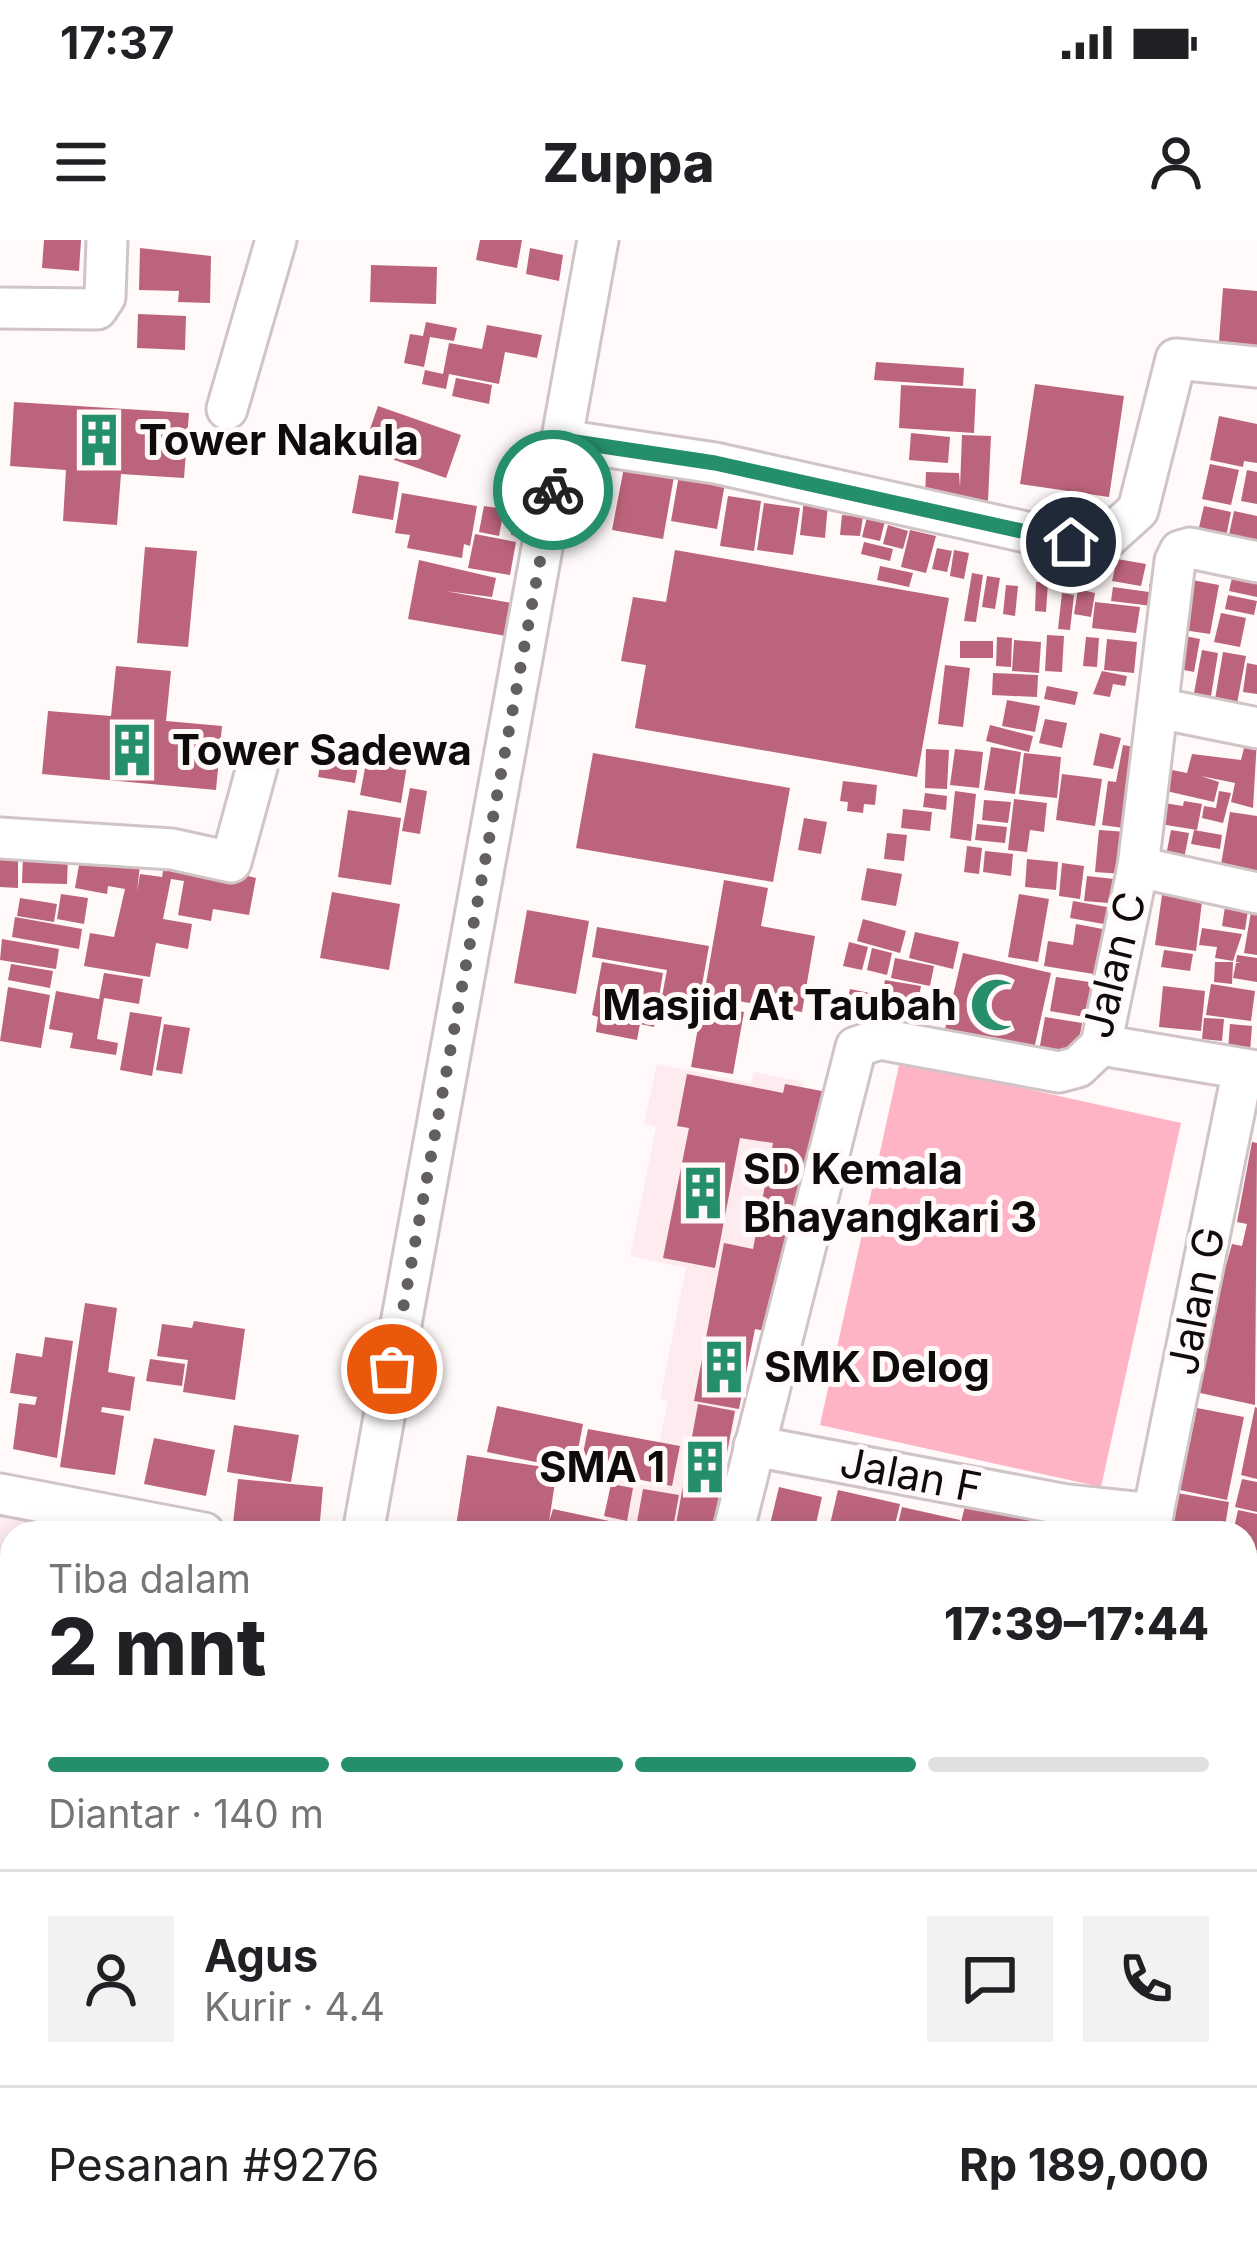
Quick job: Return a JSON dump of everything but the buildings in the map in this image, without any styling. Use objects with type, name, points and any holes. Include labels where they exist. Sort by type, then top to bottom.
[{"type":"street","points":[[0,308],[98,309],[105,297],[106,240]]},
{"type":"street","points":[[227,409],[276,240]]},
{"type":"street","points":[[365,1521],[598,240]]},
{"type":"street","points":[[562,440],[715,463],[1071,542],[1108,538],[1138,510],[1176,359],[1257,367]]},
{"type":"street","name":"Jalan C","points":[[736,1521],[856,1047],[880,1039],[1059,1072],[1090,1059],[1101,1045],[1138,867],[1175,561],[1180,551],[1190,548],[1257,562]]},
{"type":"street","points":[[1158,708],[1257,728]]},
{"type":"street","points":[[0,838],[172,849],[231,862],[257,767]]},
{"type":"street","points":[[1138,867],[1257,893]]},
{"type":"street","points":[[1101,1045],[1250,1070]]},
{"type":"street","name":"Jalan G","points":[[1151,1521],[1250,1070]]},
{"type":"street","name":"Jalan F","points":[[754,1445],[1065,1519],[1108,1521]]},
{"type":"street","points":[[0,1495],[140,1521]]},
{"type":"shaded area","points":[[900,1061],[1181,1123],[1101,1487],[820,1425]]},
{"type":"shaded area","points":[[657,1064],[751,1083],[754,1072],[804,1082],[714,1521],[606,1521],[614,1479],[650,1486],[668,1401],[660,1399],[686,1268],[630,1256],[656,1127],[644,1124]]},
{"type":"shaded area","points":[[0,1502],[96,1521],[0,1521]]},
{"type":"way so far","points":[[392,1369],[553,490]]},
{"type":"place","name":"Tower Nakula","points":[[99,440]]},
{"type":"place","name":"Tower Sadewa","points":[[132,750]]},
{"type":"place","name":"Masjid At Taubah","points":[[997,1005]]},
{"type":"place","name":"SD Kemala Bhayangkari 3","points":[[703,1193]]},
{"type":"place","name":"SMK Delog","points":[[724,1367]]},
{"type":"place","name":"SMA 1","points":[[705,1467]]},
{"type":"route","points":[[553,490],[562,440],[715,463],[1071,542]]}]
